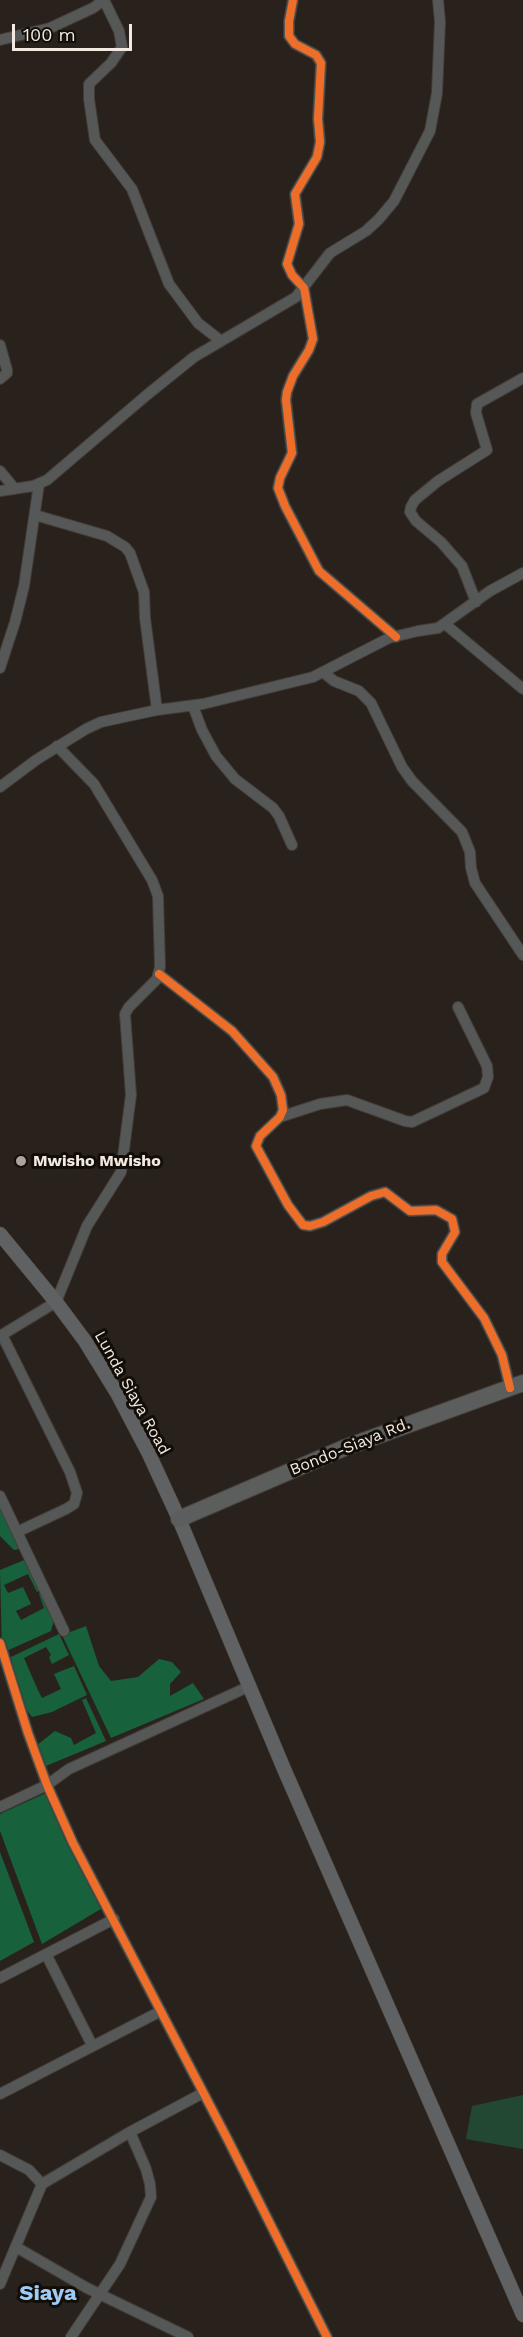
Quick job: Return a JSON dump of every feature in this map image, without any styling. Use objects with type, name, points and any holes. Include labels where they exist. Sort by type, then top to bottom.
[{"type":"highway","name":"Bondo-Siaya Rd.","points":[[180,1519],[344,1448],[517,1385]]},
{"type":"main road","name":"Lunda Siaya Road","points":[[0,1234],[85,1341],[117,1393],[180,1519],[284,1769],[523,2315]]},
{"type":"street","points":[[0,40],[50,28],[93,8],[104,0],[119,31],[122,47],[111,63],[89,84],[95,140],[132,189],[169,284],[198,324],[221,341]]},
{"type":"street","points":[[293,0],[289,36],[295,44],[316,55],[321,63],[320,151],[297,188],[295,198],[299,224],[287,260],[288,270],[304,288],[313,339],[287,392],[286,409],[292,447],[289,461],[278,483],[280,494],[319,571],[396,637]]},
{"type":"street","points":[[0,491],[39,484],[58,471],[194,357],[296,297],[330,253],[371,227],[386,212],[430,131],[437,93],[440,22],[438,0]]},
{"type":"street","points":[[0,345],[7,370],[5,376],[0,379]]},
{"type":"street","points":[[476,602],[462,566],[441,542],[416,521],[410,512],[411,507],[415,500],[438,481],[487,450],[476,413],[477,404],[523,378]]},
{"type":"street","points":[[0,471],[15,489]]},
{"type":"street","points":[[0,668],[24,586],[39,484]]},
{"type":"street","points":[[35,515],[107,536],[125,547],[130,554],[144,592],[145,618],[157,710]]},
{"type":"street","points":[[0,787],[57,746],[101,722],[157,710],[193,706],[313,677],[378,643],[438,628],[490,591],[523,573]]},
{"type":"street","points":[[445,624],[523,689]]},
{"type":"street","points":[[323,672],[334,681],[359,691],[371,703],[402,767],[412,781],[462,832],[470,852],[471,873],[475,883],[523,955]]},
{"type":"street","points":[[193,706],[202,730],[216,756],[235,779],[273,808],[292,845]]},
{"type":"street","points":[[17,1532],[74,1504],[76,1494],[70,1472],[1,1335],[56,1302],[87,1226],[121,1172],[131,1095],[125,1014],[159,974],[160,944],[156,889],[99,792],[83,771],[57,746]]},
{"type":"street","points":[[159,974],[232,1031],[259,1059],[278,1087],[283,1104],[280,1117]]},
{"type":"street","points":[[458,1007],[487,1066],[488,1077],[484,1088],[412,1122],[347,1100],[329,1102],[280,1117],[260,1136],[256,1146],[288,1205],[303,1225],[310,1226],[323,1222],[371,1196],[385,1192],[410,1211],[436,1210],[452,1219],[454,1232],[442,1254],[441,1262],[484,1318],[517,1385]]},
{"type":"street","points":[[0,1496],[64,1631]]},
{"type":"street","points":[[0,1643],[28,1733],[47,1785],[73,1843],[327,2337]]},
{"type":"street","points":[[0,1807],[47,1785],[69,1769],[250,1686]]},
{"type":"street","points":[[0,1978],[114,1919]]},
{"type":"street","points":[[46,1954],[92,2045]]},
{"type":"street","points":[[0,2094],[161,2011]]},
{"type":"street","points":[[0,2284],[42,2184],[130,2132],[203,2093]]},
{"type":"street","points":[[71,2337],[120,2264],[150,2197],[150,2184],[146,2169],[130,2132]]},
{"type":"street","points":[[0,2155],[29,2170],[42,2184]]},
{"type":"street","points":[[16,2247],[100,2295],[188,2337]]},
{"type":"green space","points":[[0,1508],[19,1549],[14,1550],[0,1536]]},
{"type":"green space","points":[[27,1559],[41,1590],[37,1592],[28,1574],[4,1585],[8,1593],[23,1587],[31,1604],[16,1611],[21,1620],[44,1608],[39,1594],[43,1592],[55,1616],[51,1631],[2,1653],[0,1570]]},
{"type":"green space","points":[[86,1626],[99,1666],[111,1681],[138,1677],[159,1659],[172,1662],[181,1672],[170,1684],[170,1696],[193,1683],[204,1699],[111,1738],[62,1635]]},
{"type":"green space","points":[[59,1634],[69,1655],[52,1664],[49,1657],[51,1655],[46,1647],[24,1658],[37,1688],[42,1698],[61,1689],[54,1674],[74,1666],[87,1695],[52,1712],[32,1717],[19,1700],[11,1657]]},
{"type":"green space","points":[[86,1698],[106,1741],[46,1766],[37,1745],[55,1731],[71,1738],[74,1745],[96,1733],[82,1700]]},
{"type":"green space","points":[[46,1793],[106,1906],[42,1944],[0,1831],[0,1814]]},
{"type":"green space","points":[[0,1852],[34,1942],[0,1961]]},
{"type":"green space","points":[[523,2095],[523,2149],[466,2139],[472,2106]]},
{"type":"cycle path","points":[[293,0],[289,36],[295,44],[316,55],[321,63],[318,119],[320,142],[317,157],[295,194],[299,224],[287,264],[292,275],[304,288],[313,339],[287,392],[292,453],[280,478],[278,488],[319,571],[396,637]]},
{"type":"cycle path","points":[[159,974],[232,1031],[273,1077],[281,1095],[283,1110],[280,1117],[260,1136],[256,1146],[288,1205],[303,1225],[310,1226],[323,1222],[371,1196],[385,1192],[410,1211],[436,1210],[452,1219],[455,1232],[442,1254],[442,1262],[484,1318],[502,1355],[510,1388]]},
{"type":"cycle path","points":[[0,1643],[28,1733],[47,1785],[73,1843],[228,2140],[327,2337]]},
{"type":"place","name":"Mwisho Mwisho","points":[[21,1161]]},
{"type":"district","name":"Siaya","points":[[48,2294]]}]
